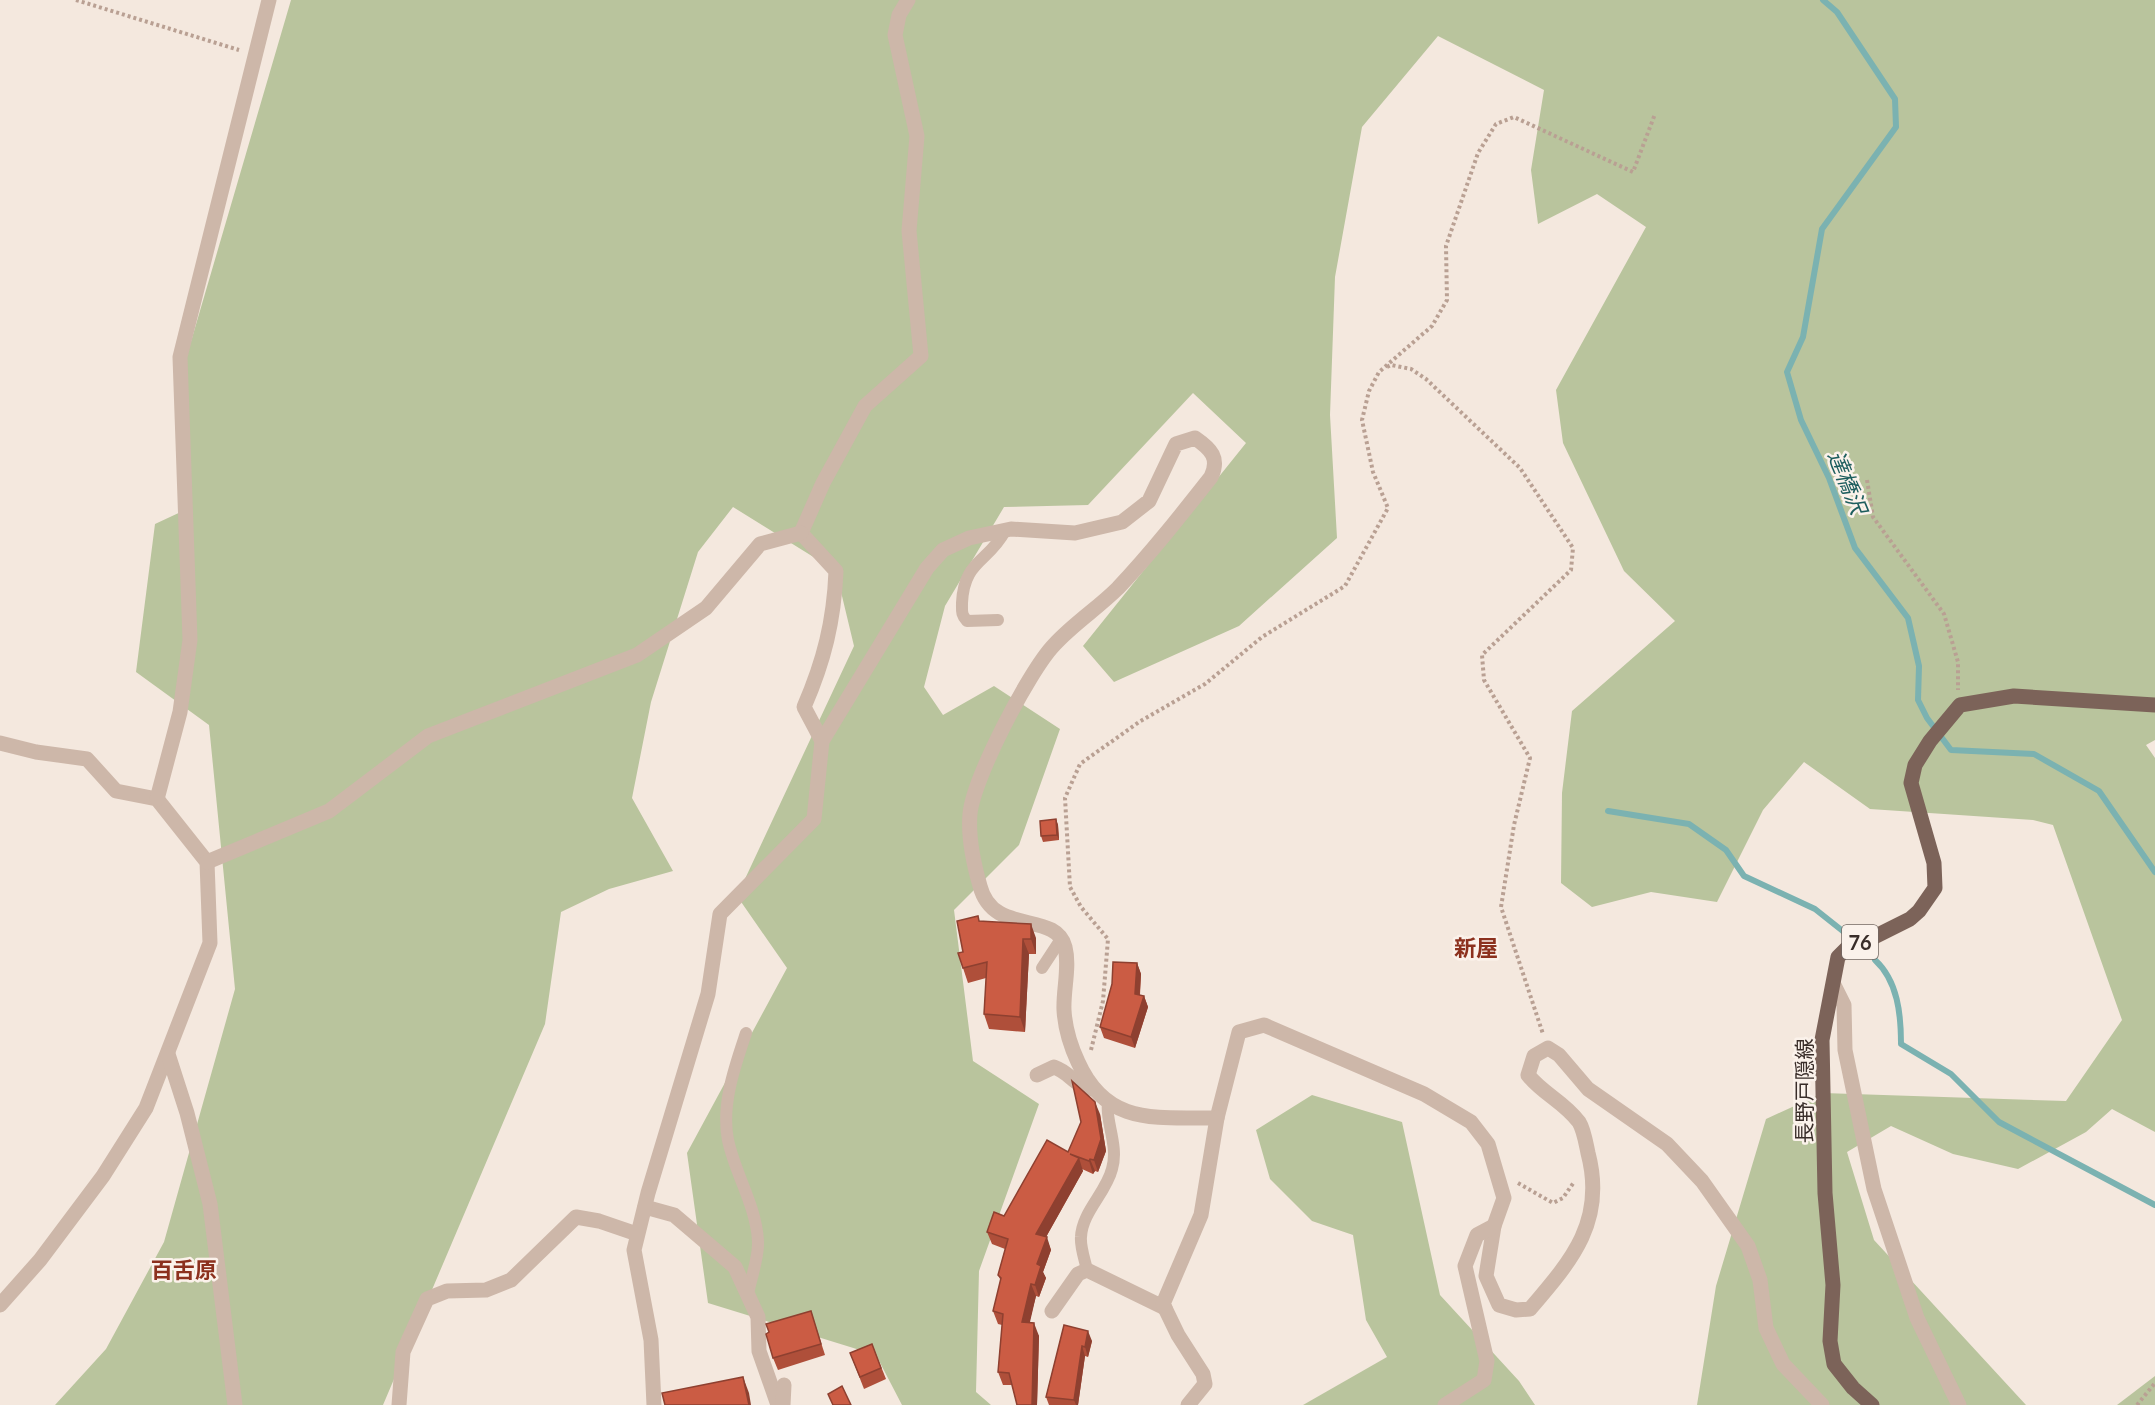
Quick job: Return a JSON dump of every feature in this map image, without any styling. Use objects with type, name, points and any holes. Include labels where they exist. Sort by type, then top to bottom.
[{"type":"main road","points":[[1960,705],[2014,696],[2155,705]]},
{"type":"main road","name":"長野戸隠線","points":[[1872,1405],[1852,1388],[1834,1364],[1830,1341],[1833,1285],[1825,1193],[1822,1040],[1838,957],[1849,946],[1874,937],[1910,919],[1919,911],[1935,888],[1934,863],[1911,783],[1916,765],[1930,741],[1960,705]]},
{"type":"street","points":[[157,799],[180,712],[190,640],[180,357],[269,0]]},
{"type":"street","points":[[801,533],[823,483],[865,406],[921,356],[909,231],[917,136],[895,35],[899,15],[908,0]]},
{"type":"street","points":[[654,1405],[651,1340],[634,1250],[708,994],[720,914],[814,819],[822,741],[927,568],[943,550],[969,538],[1005,531],[1075,533],[1122,522],[1149,501],[1176,444],[1196,438],[1215,457],[1216,467],[1211,477],[1152,551],[1116,590],[1053,646],[1027,684],[989,757],[970,814],[980,887],[989,908],[1004,916],[1052,929],[1065,946],[1064,1011],[1072,1048],[1089,1083],[1108,1104],[1146,1117],[1217,1118]]},
{"type":"street","points":[[801,533],[836,571],[835,611],[819,672],[804,707],[822,741]]},
{"type":"street","points":[[207,862],[329,810],[428,736],[637,655],[706,608],[760,544],[801,533]]},
{"type":"street","points":[[0,743],[36,752],[87,759],[116,791],[157,799],[207,862],[210,943],[146,1108],[103,1176],[40,1260],[0,1305]]},
{"type":"street","points":[[1834,985],[1844,1005],[1845,1050],[1874,1189],[1917,1318],[1959,1405]]},
{"type":"street","points":[[1188,1405],[1205,1384],[1203,1374],[1178,1335],[1163,1304],[1201,1215],[1217,1118],[1239,1032],[1264,1025],[1424,1094],[1471,1122],[1488,1144],[1504,1198],[1494,1226],[1486,1276],[1499,1305],[1516,1310],[1530,1309],[1574,1254],[1591,1219],[1592,1169],[1581,1125],[1560,1100],[1535,1083],[1528,1075],[1534,1056],[1548,1048],[1559,1055],[1588,1089],[1666,1144],[1702,1181],[1748,1246],[1760,1280],[1766,1328],[1783,1364],[1822,1405]]},
{"type":"street","points":[[168,1054],[187,1113],[210,1204],[235,1405]]},
{"type":"street","points":[[1037,1075],[1054,1067],[1062,1070],[1080,1087],[1089,1083]]},
{"type":"street","points":[[645,1207],[674,1215],[735,1267],[758,1317],[759,1351],[778,1405]]},
{"type":"street","points":[[399,1405],[403,1352],[427,1299],[447,1291],[486,1290],[511,1280],[576,1217],[598,1221],[637,1234]]},
{"type":"street","points":[[1445,1405],[1484,1380],[1487,1361],[1465,1266],[1477,1235],[1494,1226]]},
{"type":"street","points":[[1052,1311],[1078,1274],[1087,1269],[1165,1308]]},
{"type":"street","points":[[783,1405],[784,1385]]},
{"type":"lane","points":[[998,620],[967,621],[962,613],[963,588],[969,571],[1000,541],[1005,531]]},
{"type":"lane","points":[[1042,968],[1061,939]]},
{"type":"lane","points":[[746,1033],[732,1074],[727,1108],[728,1139],[752,1209],[759,1242],[748,1294]]},
{"type":"lane","points":[[1087,1269],[1080,1238],[1084,1222],[1112,1169],[1114,1145],[1106,1112],[1108,1104]]},
{"type":"path","points":[[76,0],[254,55]]},
{"type":"path","points":[[1089,1083],[1103,1001],[1108,939],[1081,907],[1070,887],[1065,798],[1069,784],[1080,764],[1138,722],[1205,684],[1262,637],[1345,586],[1388,508],[1374,472],[1362,420],[1369,391],[1379,372],[1432,326],[1447,300],[1446,246],[1478,153],[1496,124],[1514,117],[1633,172],[1654,114]]},
{"type":"path","points":[[1379,372],[1391,365],[1411,369],[1442,393],[1520,468],[1573,548],[1571,570],[1482,655],[1484,680],[1530,758],[1514,825],[1501,907],[1548,1048]]},
{"type":"path","points":[[1867,480],[1873,517],[1944,614],[1958,662],[1960,705]]},
{"type":"path","points":[[1498,1173],[1553,1203],[1563,1198],[1578,1177],[1592,1169]]},
{"type":"path","points":[[2137,1405],[2155,1383]]},
{"type":"green space","points":[[291,0],[2155,0],[2155,740],[2146,745],[2155,758],[2155,1132],[2112,1109],[2086,1132],[2018,1169],[1953,1154],[1891,1126],[1847,1152],[1874,1240],[2026,1405],[1697,1405],[1716,1286],[1766,1119],[1823,1093],[2066,1101],[2122,1020],[2053,825],[2033,820],[1870,809],[1804,762],[1763,810],[1717,902],[1651,892],[1592,907],[1561,883],[1562,793],[1572,711],[1675,621],[1624,571],[1563,443],[1556,390],[1646,227],[1597,194],[1538,224],[1531,170],[1544,90],[1438,36],[1362,127],[1335,277],[1330,415],[1337,538],[1239,626],[1114,682],[1083,646],[1246,443],[1193,393],[1088,505],[1004,507],[945,606],[924,687],[943,715],[994,686],[1060,729],[1019,845],[954,910],[973,1061],[1039,1104],[979,1271],[976,1392],[991,1405],[902,1405],[876,1355],[708,1303],[687,1153],[787,968],[737,896],[854,646],[836,571],[733,507],[698,552],[651,702],[632,798],[673,871],[609,889],[561,912],[545,1024],[383,1405],[55,1405],[106,1349],[164,1242],[235,989],[209,725],[136,672],[155,524],[185,510],[180,379]]},
{"type":"green space","points":[[1312,1095],[1402,1122],[1440,1295],[1519,1381],[1535,1405],[1303,1405],[1387,1357],[1366,1320],[1353,1235],[1312,1221],[1270,1179],[1256,1130]]},
{"type":"green space","points":[[2155,1376],[2155,1405],[2117,1405]]},
{"type":"building","points":[[1056,819],[1057,835],[1041,836],[1040,821]]},
{"type":"building","points":[[978,916],[979,921],[1031,924],[1031,939],[1023,939],[1020,1017],[984,1014],[987,962],[963,968],[958,953],[963,952],[957,921]]},
{"type":"building","points":[[1113,962],[1137,963],[1135,994],[1144,996],[1131,1037],[1100,1027],[1112,984]]},
{"type":"building","points":[[1072,1081],[1095,1102],[1101,1139],[1094,1160],[1089,1161],[1070,1154],[1079,1158],[1036,1234],[1047,1237],[1037,1264],[1041,1266],[1035,1285],[1031,1284],[1022,1322],[1034,1323],[1032,1405],[1017,1405],[1009,1373],[998,1372],[1003,1314],[993,1311],[1001,1278],[998,1275],[1008,1239],[987,1232],[994,1212],[1004,1216],[1047,1140],[1068,1152],[1081,1122]]},
{"type":"building","points":[[811,1311],[821,1344],[773,1358],[766,1334],[769,1332],[766,1324]]},
{"type":"building","points":[[1064,1325],[1088,1331],[1085,1347],[1082,1346],[1074,1400],[1046,1397]]},
{"type":"building","points":[[872,1344],[881,1368],[860,1377],[850,1353]]},
{"type":"building","points":[[743,1377],[749,1405],[665,1405],[662,1393]]},
{"type":"building","points":[[842,1386],[851,1405],[833,1405],[828,1394]]},
{"type":"waterway","name":"達橋沢","points":[[1823,0],[1837,12],[1895,99],[1896,127],[1822,229],[1803,337],[1787,372],[1801,420],[1829,478],[1855,548],[1908,618],[1919,666],[1918,700],[1927,718],[1951,750],[2034,754],[2099,791],[2155,872]]},
{"type":"waterway","points":[[1608,811],[1689,824],[1726,850],[1744,876],[1815,909],[1849,936]]},
{"type":"waterway","points":[[1875,960],[1889,978],[1897,999],[1901,1044],[1951,1074],[1999,1122],[2155,1205]]},
{"type":"district","name":"新屋","points":[[1476,947]]},
{"type":"district","name":"百舌原","points":[[184,1269]]}]
